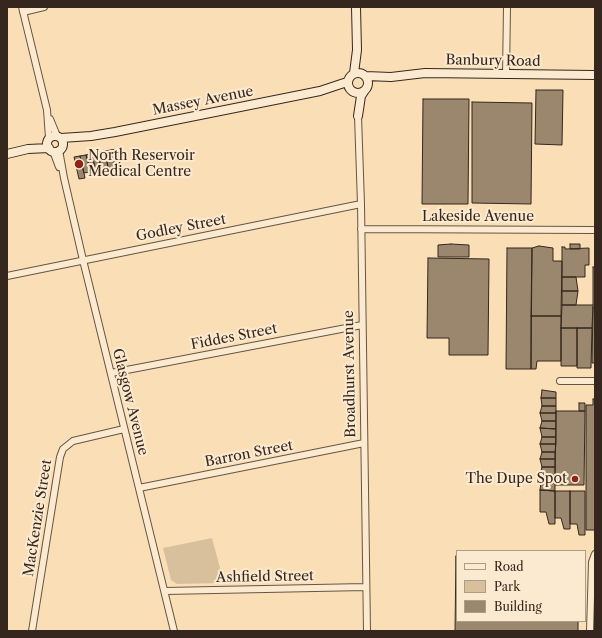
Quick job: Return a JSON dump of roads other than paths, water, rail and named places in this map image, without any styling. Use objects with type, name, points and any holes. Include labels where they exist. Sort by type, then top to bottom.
[{"type":"street","points":[[22,10],[44,7]]},
{"type":"street","points":[[356,7],[357,50],[354,73],[349,77],[348,82],[352,91],[359,93],[366,88],[357,50]]},
{"type":"street","points":[[506,75],[507,7]]},
{"type":"street","name":"Glasgow Avenue","points":[[22,10],[174,631]]},
{"type":"street","points":[[354,73],[364,75]]},
{"type":"street","name":"Banbury Road","points":[[364,75],[391,77],[425,73],[595,75]]},
{"type":"street","name":"Banbury Road","points":[[366,88],[391,77]]},
{"type":"street","name":"Massey Avenue","points":[[7,154],[55,143],[320,91],[348,82]]},
{"type":"street","name":"Broadhurst Avenue","points":[[366,88],[361,96],[358,116],[361,204],[367,631]]},
{"type":"street","name":"Massey Avenue","points":[[320,91],[352,91]]},
{"type":"street","name":"Broadhurst Avenue","points":[[352,91],[358,116]]},
{"type":"street","name":"Godley Street","points":[[7,276],[361,204]]},
{"type":"street","name":"Lakeside Avenue","points":[[361,228],[595,230]]},
{"type":"street","name":"Fiddes Street","points":[[111,374],[362,325]]},
{"type":"street","points":[[560,381],[595,382]]},
{"type":"street","name":"MacKenzie Street","points":[[32,631],[60,457],[63,449],[73,441],[124,428]]},
{"type":"street","name":"Barron Street","points":[[139,488],[364,443]]},
{"type":"street","points":[[590,631],[592,562],[595,554]]},
{"type":"street","name":"Ashfield Street","points":[[165,591],[366,587]]},
{"type":"place","name":"North Reservoir Medical Centre","points":[[79,164]]},
{"type":"place","name":"The Dupe Spot","points":[[575,479]]}]
